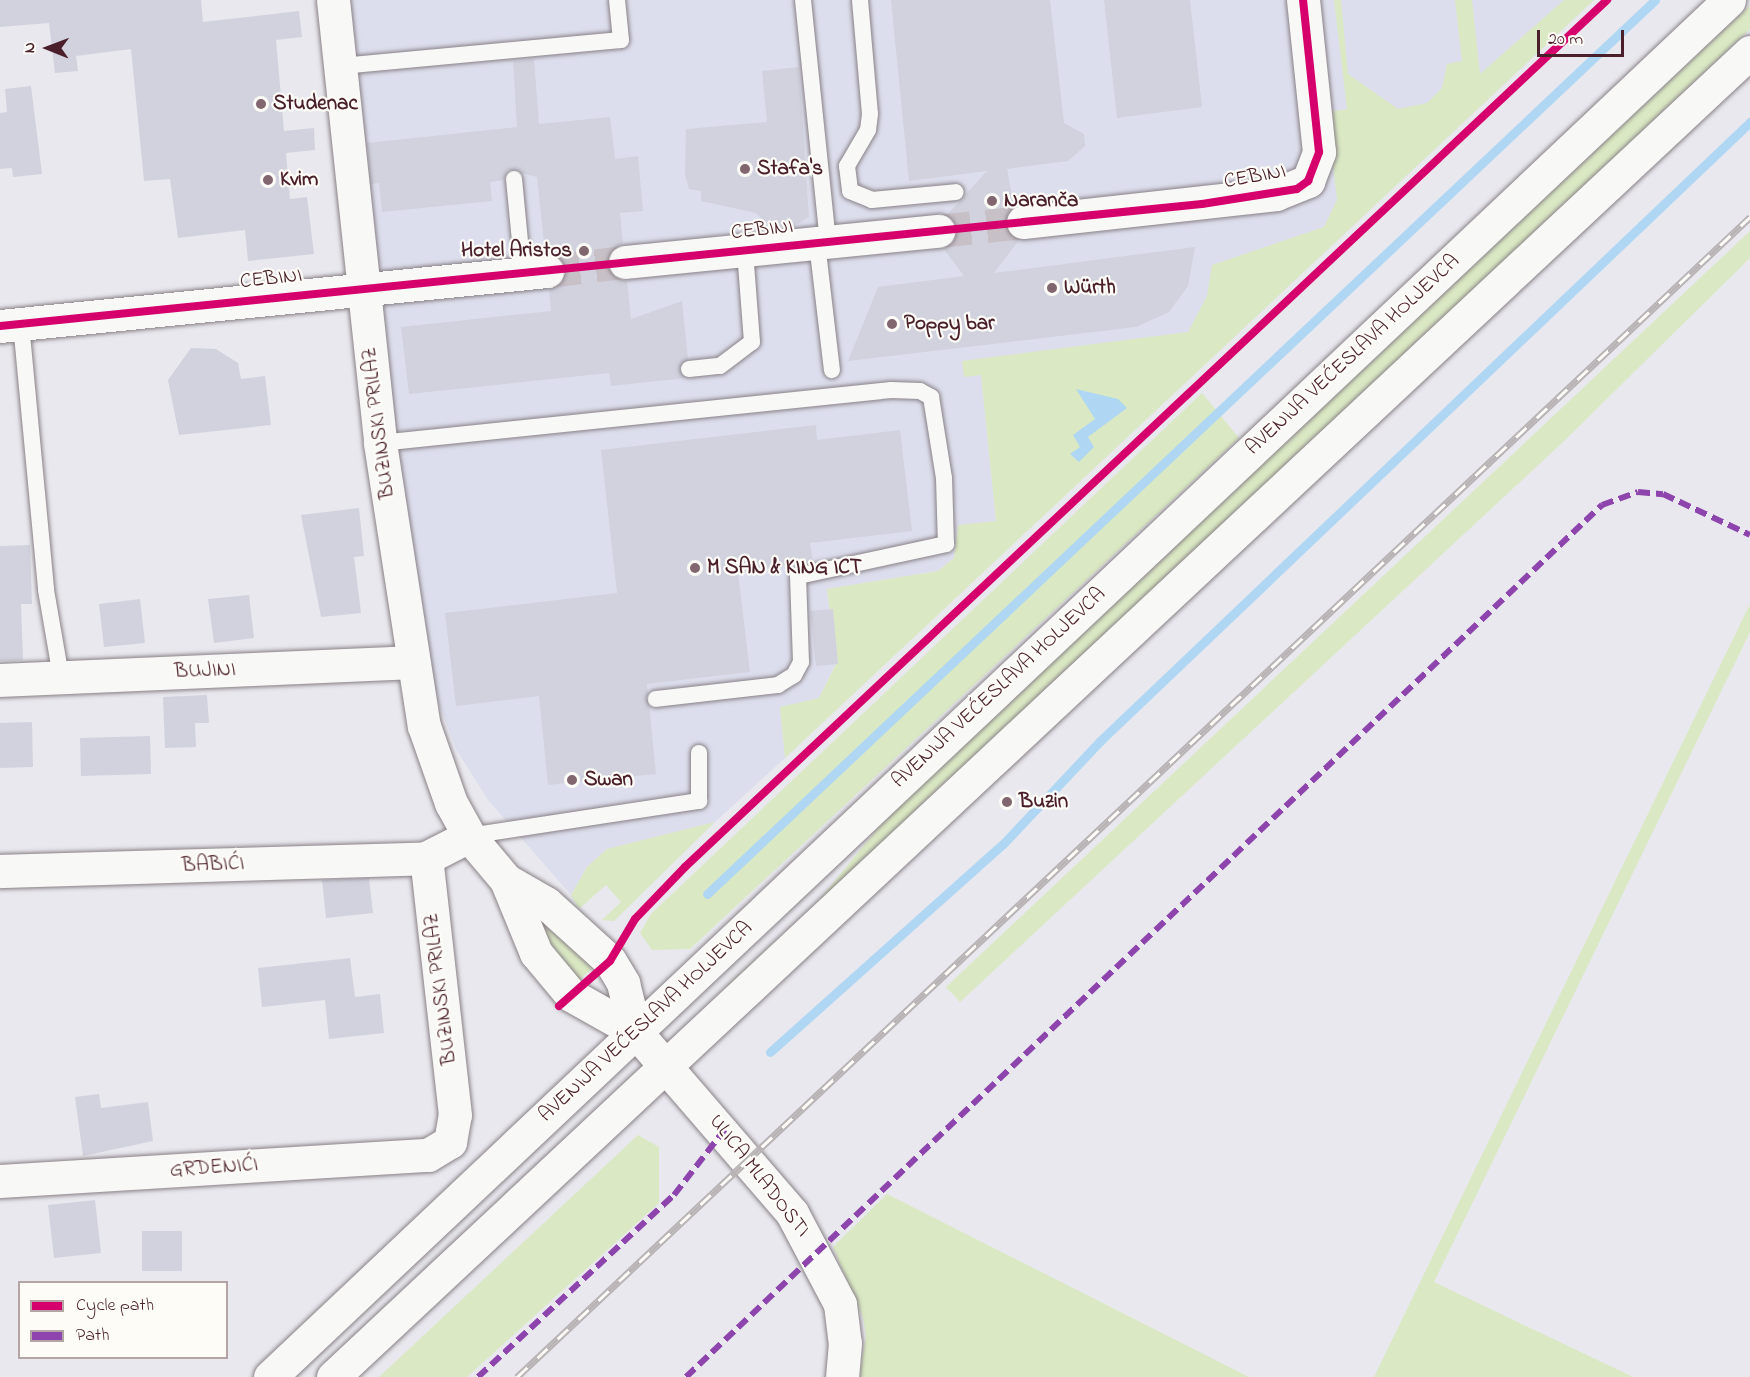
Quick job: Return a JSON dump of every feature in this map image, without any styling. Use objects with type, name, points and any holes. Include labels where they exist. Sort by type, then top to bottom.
[{"type":"street","name":"BUZINSKI PRILAZ","points":[[333,0],[380,443],[410,662],[436,764],[470,836],[506,880],[536,954],[571,995],[635,1031]]},
{"type":"street","name":"CEBINI","points":[[1023,222],[1276,194],[1308,180],[1319,152],[1303,0]]},
{"type":"street","name":"AVENIJA VEĆESLAVA HOLJEVCA","points":[[270,1377],[1729,0]]},
{"type":"street","name":"AVENIJA VEĆESLAVA HOLJEVCA","points":[[333,1377],[1750,52]]},
{"type":"street","name":"CEBINI","points":[[626,262],[938,231]]},
{"type":"street","name":"CEBINI","points":[[11,325],[535,272]]},
{"type":"street","name":"BUJINI","points":[[0,680],[410,662]]},
{"type":"street","points":[[426,858],[470,836]]},
{"type":"street","name":"BUZINSKI PRILAZ","points":[[426,858],[456,1131],[450,1142],[428,1155]]},
{"type":"street","name":"BABIĆI","points":[[0,871],[426,858]]},
{"type":"street","name":"BUZINSKI PRILAZ","points":[[506,880],[546,903],[610,961],[623,983],[635,1031]]},
{"type":"street","name":"ULICA MLADOSTI","points":[[635,1031],[750,1158],[815,1249],[844,1321],[842,1377]]},
{"type":"street","name":"GRDENIĆI","points":[[0,1181],[428,1155]]},
{"type":"lane","points":[[341,66],[621,40],[617,0]]},
{"type":"lane","points":[[803,0],[832,370]]},
{"type":"lane","points":[[860,0],[870,114],[868,130],[847,166],[850,191],[872,201],[956,192]]},
{"type":"lane","points":[[514,179],[535,272]]},
{"type":"lane","points":[[689,369],[720,366],[752,342],[745,250]]},
{"type":"lane","points":[[11,325],[46,590],[61,677]]},
{"type":"lane","points":[[380,443],[891,390],[920,391],[931,397],[944,478],[946,544],[798,576],[801,662],[794,675],[778,685],[656,699]]},
{"type":"lane","points":[[470,836],[699,801],[699,753]]},
{"type":"shaded area","points":[[345,0],[1594,0],[1232,339],[981,375],[996,521],[960,543],[954,558],[938,571],[827,589],[836,663],[819,698],[780,708],[785,758],[715,822],[607,849],[587,867],[571,895],[488,800],[456,749],[438,702],[418,614]]},
{"type":"green space","points":[[1334,0],[1341,0],[1348,74],[1398,109],[1427,103],[1442,88],[1447,64],[1462,61],[1455,0],[1472,0],[1480,74],[1564,0],[1594,0],[785,758],[780,707],[819,698],[836,664],[827,589],[938,571],[954,558],[958,525],[996,521],[981,375],[964,377],[962,361],[1188,332],[1207,296],[1212,265],[1324,227],[1337,200],[1327,112],[1347,109]]},
{"type":"green space","points":[[1750,5],[1750,29],[731,993],[726,986],[815,905],[883,822]]},
{"type":"green space","points":[[1750,231],[1750,258],[1562,443],[960,1002],[946,987]]},
{"type":"green space","points":[[1202,393],[1239,438],[690,949],[652,950],[640,933],[651,914]]},
{"type":"green space","points":[[1750,604],[1750,632],[1434,1282],[1633,1377],[1374,1377]]},
{"type":"green space","points":[[715,822],[614,921],[602,920],[621,902],[606,885],[579,909],[571,895],[587,867],[607,849]]},
{"type":"green space","points":[[544,926],[596,965],[578,981],[542,936]]},
{"type":"green space","points":[[638,1135],[659,1147],[659,1203],[467,1377],[379,1377]]},
{"type":"green space","points":[[887,1194],[1249,1377],[859,1377],[866,1336],[863,1318],[833,1247]]},
{"type":"water","points":[[1076,389],[1118,399],[1127,408],[1088,437],[1094,447],[1079,462],[1070,454],[1080,447],[1073,435],[1095,419]]},
{"type":"building","points":[[0,0],[201,0],[203,22],[299,11],[302,37],[276,40],[284,131],[314,128],[315,150],[286,153],[290,199],[307,197],[314,254],[248,261],[245,230],[178,238],[170,179],[144,181],[131,49],[76,56],[78,71],[55,73],[49,23],[0,27]]},
{"type":"building","points":[[891,0],[1050,0],[1064,123],[1084,134],[1085,146],[1068,161],[1007,169],[1014,206],[1005,225],[1019,240],[994,273],[1195,247],[1188,286],[1169,312],[1136,327],[848,361],[878,287],[964,276],[943,248],[957,230],[947,215],[987,171],[909,181]]},
{"type":"building","points":[[1104,0],[1190,0],[1202,107],[1117,118]]},
{"type":"building","name":"Hotel Aristos","points":[[534,59],[539,124],[610,117],[615,159],[638,156],[643,211],[620,213],[623,243],[608,254],[606,264],[617,279],[627,281],[631,319],[682,301],[688,359],[679,369],[685,378],[611,386],[609,373],[409,394],[401,327],[551,311],[549,290],[564,279],[566,269],[555,254],[545,252],[537,177],[508,170],[504,180],[490,182],[492,201],[382,212],[379,183],[371,184],[367,143],[517,127],[513,61]]},
{"type":"building","points":[[799,67],[809,217],[794,226],[771,228],[756,213],[701,201],[701,191],[689,189],[685,175],[686,129],[767,122],[762,71]]},
{"type":"building","points":[[31,86],[42,174],[13,177],[12,168],[0,169],[0,113],[7,112],[5,89]]},
{"type":"building","points":[[191,348],[216,349],[238,363],[241,379],[265,376],[271,425],[179,435],[168,380]]},
{"type":"building","name":"M SAN & KING ICT","points":[[816,425],[817,440],[900,430],[912,531],[810,543],[813,562],[738,573],[750,672],[647,684],[656,774],[548,785],[539,696],[456,706],[445,613],[617,593],[601,450]]},
{"type":"building","points":[[359,508],[364,556],[354,557],[361,613],[321,617],[301,515]]},
{"type":"building","points":[[30,545],[32,604],[21,604],[23,660],[0,661],[0,546]]},
{"type":"building","points":[[249,595],[254,638],[214,643],[208,599]]},
{"type":"building","points":[[140,599],[145,643],[104,647],[99,604]]},
{"type":"building","points":[[833,609],[838,664],[816,666],[810,611]]},
{"type":"building","points":[[207,695],[209,723],[195,723],[196,747],[165,748],[163,697]]},
{"type":"building","points":[[32,722],[33,767],[0,768],[0,723]]},
{"type":"building","points":[[150,736],[151,774],[81,776],[80,738]]},
{"type":"building","points":[[369,878],[373,913],[326,918],[322,880]]},
{"type":"building","points":[[350,958],[355,997],[380,994],[384,1033],[329,1039],[325,1000],[262,1007],[258,968]]},
{"type":"building","points":[[99,1094],[101,1108],[148,1102],[153,1141],[83,1156],[75,1097]]},
{"type":"building","points":[[95,1200],[101,1253],[54,1258],[48,1205]]},
{"type":"building","points":[[142,1231],[182,1231],[182,1271],[142,1271]]},
{"type":"waterway","points":[[707,894],[1655,0]]},
{"type":"waterway","points":[[770,1052],[1003,844],[1100,741],[1750,122]]},
{"type":"tunnel","points":[[938,231],[1023,222]]},
{"type":"tunnel","points":[[547,271],[625,262]]},
{"type":"railway","points":[[517,1377],[1750,217]]},
{"type":"marked path","points":[[686,1377],[1602,505],[1638,492],[1663,494],[1750,535]]},
{"type":"marked path","points":[[478,1377],[674,1195],[725,1129]]},
{"type":"cycle path","points":[[0,326],[1202,204],[1297,189],[1308,181],[1319,152],[1303,0]]},
{"type":"cycle path","points":[[559,1006],[610,961],[635,919],[685,867],[1607,0]]},
{"type":"place","name":"Studenac","points":[[261,104]]},
{"type":"place","name":"Stafa's","points":[[745,169]]},
{"type":"place","name":"Kvim","points":[[268,180]]},
{"type":"place","name":"Naranča","points":[[992,201]]},
{"type":"place","name":"Hotel Aristos","points":[[584,251]]},
{"type":"place","name":"Würth","points":[[1052,288]]},
{"type":"place","name":"Poppy bar","points":[[892,324]]},
{"type":"place","name":"M SAN & KING ICT","points":[[695,568]]},
{"type":"place","name":"Swan","points":[[572,780]]},
{"type":"place","name":"Buzin","points":[[1007,802]]}]
